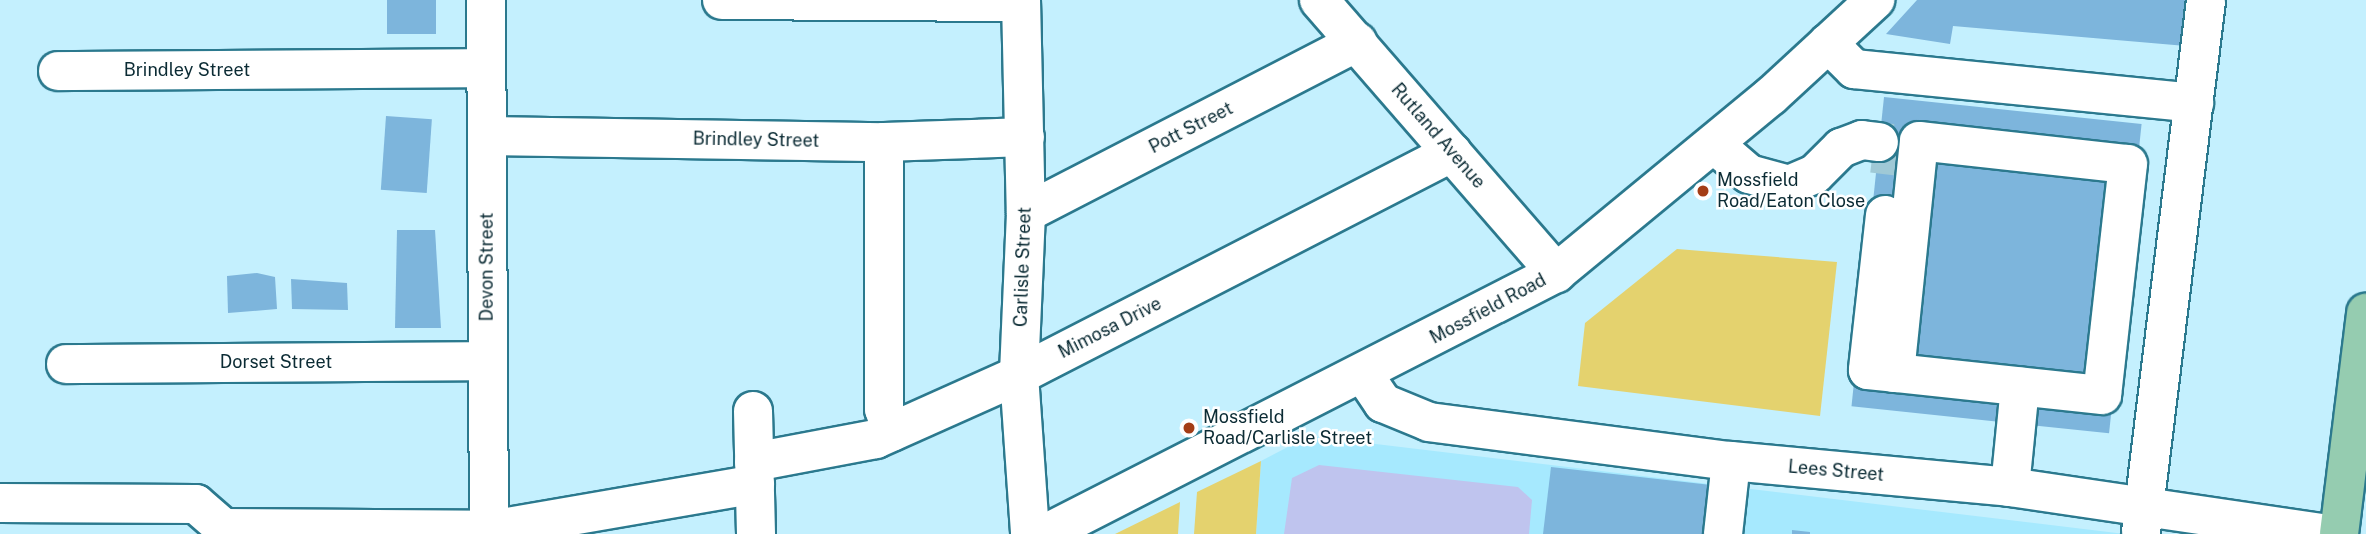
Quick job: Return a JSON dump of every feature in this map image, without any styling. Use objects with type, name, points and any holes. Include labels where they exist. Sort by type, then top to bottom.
[{"type":"main road","points":[[2339,534],[2366,313]]},
{"type":"street","name":"Devon Street","points":[[486,0],[489,532]]},
{"type":"street","points":[[722,0],[1021,1]]},
{"type":"street","name":"Rutland Avenue","points":[[1319,0],[1556,273]]},
{"type":"street","name":"Mossfield Road","points":[[1045,534],[1364,375],[1556,273],[1714,144],[1875,0]]},
{"type":"street","points":[[2142,521],[2206,0]]},
{"type":"street","name":"Carlisle Street","points":[[1021,1],[1026,213],[1020,374],[1030,534]]},
{"type":"street","name":"Pott Street","points":[[1026,213],[1356,43]]},
{"type":"street","points":[[1828,43],[1854,69],[2194,103]]},
{"type":"street","name":"Brindley Street","points":[[58,71],[485,68]]},
{"type":"street","name":"Brindley Street","points":[[487,136],[884,142],[1025,137]]},
{"type":"street","points":[[1714,144],[1749,174],[1788,185],[1815,174],[1841,148],[1862,140],[1884,158],[1868,370],[1895,373],[2020,386],[2102,395],[2128,164],[1919,141],[1895,373]]},
{"type":"street","points":[[884,142],[884,408],[892,432]]},
{"type":"street","name":"Mimosa Drive","points":[[223,531],[489,532],[754,473],[892,432],[1020,374],[1452,152]]},
{"type":"street","name":"Dorset Street","points":[[66,363],[487,361]]},
{"type":"street","name":"Lees Street","points":[[1364,375],[1383,403],[1429,422],[1731,461],[2010,487],[2142,521],[2327,534]]},
{"type":"street","points":[[2010,487],[2020,386]]},
{"type":"street","points":[[753,411],[756,534]]},
{"type":"street","points":[[1723,534],[1731,461]]},
{"type":"street","points":[[0,503],[196,504],[223,531]]},
{"type":"shaded area","points":[[1677,249],[1837,262],[1820,416],[1578,386],[1585,323]]},
{"type":"shaded area","points":[[1309,436],[2125,534],[1256,534],[1261,461]]},
{"type":"shaded area","points":[[1261,461],[1256,534],[1194,534],[1197,492]]},
{"type":"shaded area","points":[[1319,465],[1518,487],[1532,500],[1529,534],[1284,534],[1292,478]]},
{"type":"shaded area","points":[[1180,502],[1178,534],[1115,534]]},
{"type":"building","points":[[387,0],[436,0],[436,34],[387,34]]},
{"type":"building","points":[[1917,0],[2194,0],[2186,46],[1953,26],[1950,44],[1886,34]]},
{"type":"building","points":[[1884,97],[2142,124],[2109,433],[1851,406]]},
{"type":"building","points":[[386,116],[432,119],[427,193],[381,190]]},
{"type":"building","points":[[397,230],[435,230],[441,328],[395,328]]},
{"type":"building","points":[[257,273],[275,277],[277,309],[228,313],[227,276]]},
{"type":"building","points":[[291,279],[347,283],[348,310],[292,309]]},
{"type":"building","points":[[1551,467],[1711,485],[1705,534],[1543,534]]},
{"type":"building","points":[[1792,530],[1810,532],[1810,534],[1792,534]]},
{"type":"tunnel","points":[[1879,142],[1893,143],[1889,175]]},
{"type":"place","name":"Mossfield Road/Eaton Close","points":[[1703,191]]},
{"type":"place","name":"Mossfield Road/Carlisle Street","points":[[1189,428]]}]
